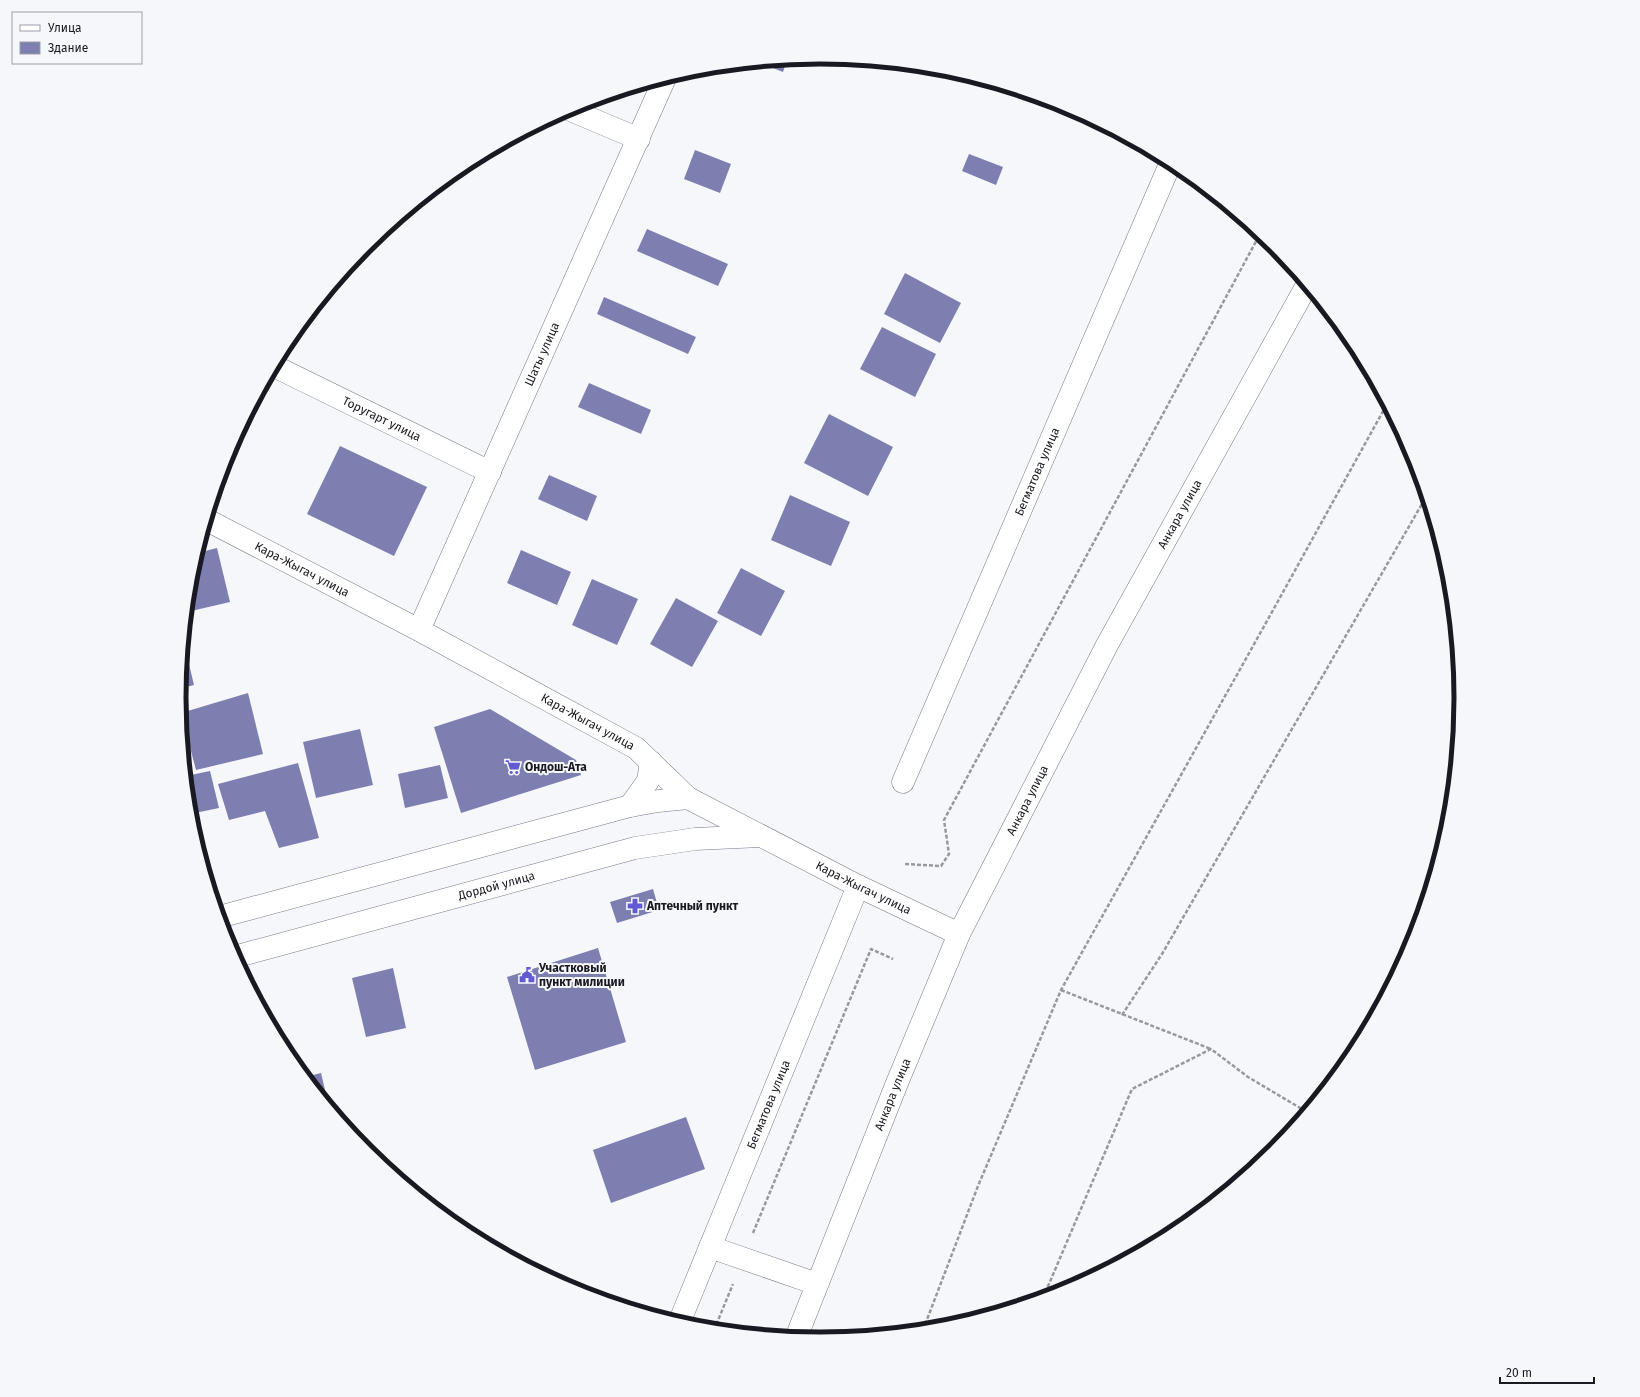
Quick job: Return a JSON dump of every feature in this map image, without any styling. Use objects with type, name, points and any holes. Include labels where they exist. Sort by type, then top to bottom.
[{"type":"street","name":"Шаты улица","points":[[419,630],[662,84]]},
{"type":"street","points":[[576,112],[639,139]]},
{"type":"street","name":"Бегматова улица","points":[[903,782],[1168,168]]},
{"type":"street","name":"Анкара улица","points":[[798,1332],[897,1083],[959,934],[1107,645],[1305,289]]},
{"type":"street","name":"Торугарт улица","points":[[279,368],[490,472]]},
{"type":"street","name":"Кара-Жыгач улица","points":[[211,522],[419,630],[636,748],[688,798],[858,886],[959,934]]},
{"type":"street","points":[[630,806],[648,781],[651,762]]},
{"type":"street","points":[[224,916],[630,806],[688,798]]},
{"type":"street","name":"Дордой улица","points":[[240,955],[635,848],[695,838],[762,836]]},
{"type":"street","name":"Бегматова улица","points":[[681,1317],[858,886]]},
{"type":"street","points":[[710,1247],[817,1284]]},
{"type":"path","points":[[905,864],[941,866],[949,854],[944,820],[1257,239]]},
{"type":"path","points":[[925,1324],[978,1186],[1061,990],[1384,409]]},
{"type":"path","points":[[1122,1015],[1162,954],[1423,503]]},
{"type":"path","points":[[716,1324],[871,949],[893,959]]},
{"type":"path","points":[[1061,990],[1212,1049],[1248,1077],[1303,1110]]},
{"type":"path","points":[[1046,1291],[1132,1089],[1212,1049]]},
{"type":"building","points":[[785,65],[783,72],[768,66]]},
{"type":"building","points":[[695,150],[731,164],[720,193],[684,179]]},
{"type":"building","points":[[969,154],[1003,167],[996,185],[962,171]]},
{"type":"building","points":[[647,229],[728,264],[718,286],[637,251]]},
{"type":"building","points":[[905,273],[961,303],[940,343],[884,314]]},
{"type":"building","points":[[604,297],[696,337],[688,354],[597,314]]},
{"type":"building","points":[[882,327],[936,354],[915,397],[860,369]]},
{"type":"building","points":[[589,383],[651,410],[641,434],[578,407]]},
{"type":"building","points":[[829,414],[893,447],[868,496],[804,463]]},
{"type":"building","points":[[340,446],[427,487],[394,556],[307,514]]},
{"type":"building","points":[[549,475],[597,496],[587,521],[538,499]]},
{"type":"building","points":[[790,495],[850,522],[831,566],[771,540]]},
{"type":"building","points":[[217,548],[230,602],[192,611],[198,575],[203,551]]},
{"type":"building","points":[[521,550],[571,572],[557,605],[507,583]]},
{"type":"building","points":[[741,568],[785,591],[761,636],[717,613]]},
{"type":"building","points":[[592,579],[638,599],[617,645],[572,625]]},
{"type":"building","points":[[676,598],[718,621],[692,667],[650,644]]},
{"type":"building","points":[[187,656],[194,685],[186,687]]},
{"type":"building","points":[[248,693],[263,754],[196,770],[187,735],[186,711]]},
{"type":"building","name":"Ондош-Ата","points":[[490,709],[576,760],[581,775],[461,813],[434,727]]},
{"type":"building","points":[[360,729],[373,785],[316,798],[303,742]]},
{"type":"building","points":[[298,763],[319,838],[279,848],[265,811],[229,820],[218,784]]},
{"type":"building","points":[[440,765],[448,798],[405,808],[398,774]]},
{"type":"building","points":[[210,771],[219,808],[196,813],[190,775]]},
{"type":"building","name":"Аптечный пункт","points":[[653,889],[659,910],[617,923],[610,902]]},
{"type":"building","points":[[598,948],[626,1042],[535,1070],[507,977]]},
{"type":"building","points":[[393,968],[406,1028],[366,1037],[352,978]]},
{"type":"building","points":[[321,1073],[327,1097],[317,1085],[310,1076]]},
{"type":"building","points":[[686,1117],[705,1169],[611,1203],[593,1150]]},
{"type":"place","name":"Ондош-Ата","points":[[513,767]]},
{"type":"place","name":"Аптечный пункт","points":[[635,906]]},
{"type":"place","name":"Участковый пункт милиции","points":[[527,975]]}]
